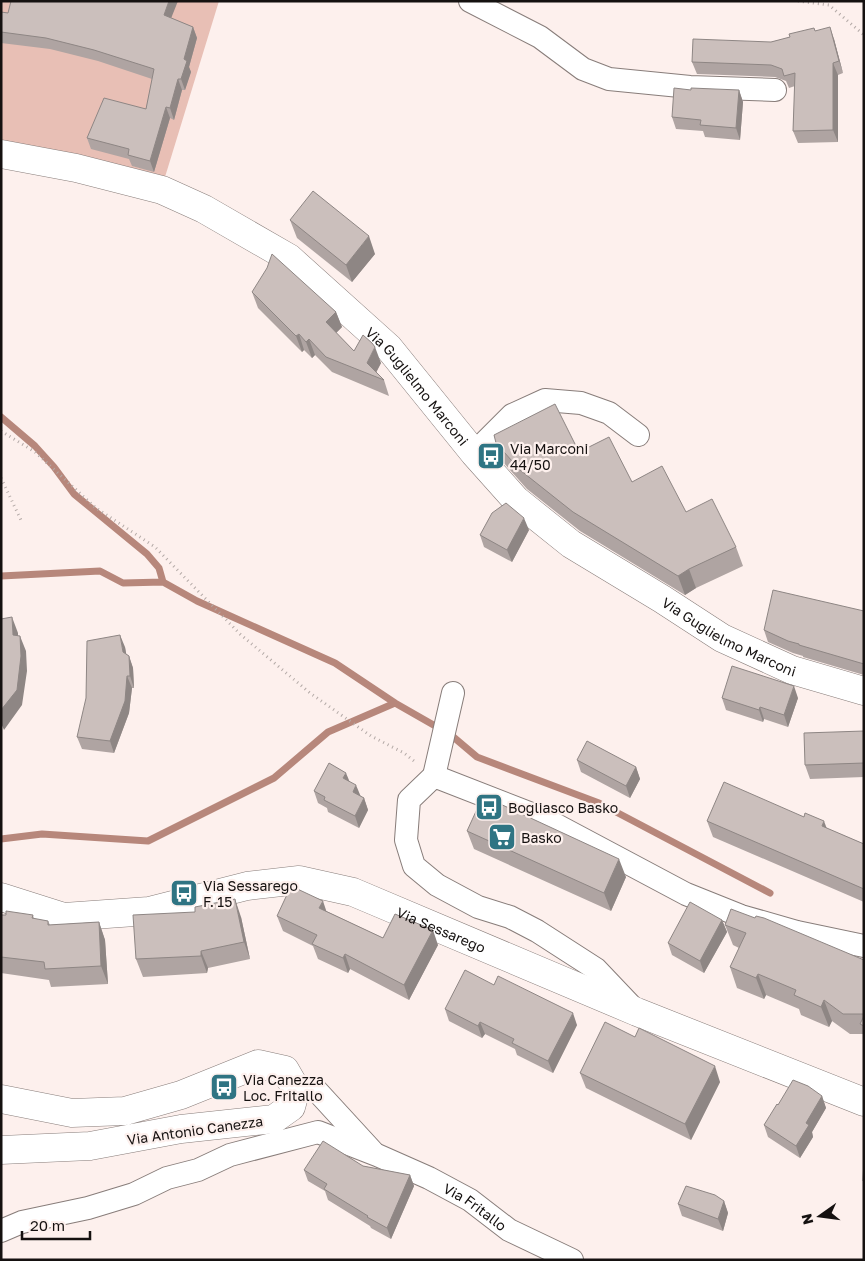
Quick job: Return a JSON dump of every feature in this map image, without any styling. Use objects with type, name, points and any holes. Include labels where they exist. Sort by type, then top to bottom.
[{"type":"street","points":[[470,1],[540,37],[583,69],[609,79],[690,87],[775,90]]},
{"type":"street","name":"Via Guglielmo Marconi","points":[[1,154],[76,168],[162,190],[204,209],[289,258],[389,348],[474,453],[516,500],[571,544],[722,638],[792,670],[864,691]]},
{"type":"street","points":[[474,453],[512,415],[545,400],[581,403],[609,413],[638,436]]},
{"type":"street","points":[[453,694],[434,776],[409,800],[406,840],[414,866],[437,885],[478,907],[517,920],[596,969],[637,1012]]},
{"type":"street","points":[[434,776],[547,820],[686,894],[741,916],[797,932],[864,946]]},
{"type":"street","name":"Via Sessarego","points":[[1,897],[64,917],[149,911],[247,886],[299,880],[353,892],[637,1012],[864,1102]]},
{"type":"street","name":"Via Antonio Canezza","points":[[1,1099],[72,1113],[125,1110],[181,1095],[258,1064],[285,1070],[296,1089],[291,1107],[274,1119],[181,1130],[90,1146],[1,1150]]},
{"type":"street","points":[[296,1089],[316,1090],[376,1155]]},
{"type":"street","name":"Via Fritallo","points":[[1,1231],[22,1222],[88,1208],[134,1194],[167,1178],[198,1170],[230,1154],[318,1132],[376,1155],[470,1200],[509,1230],[572,1260]]},
{"type":"path","points":[[798,1],[828,5],[864,35]]},
{"type":"path","points":[[1,430],[35,452],[96,508],[155,547],[240,634],[310,693],[371,736],[404,753],[434,776]]},
{"type":"path","points":[[1,478],[22,520]]},
{"type":"shaded area","points":[[1,1],[219,1],[165,177],[77,155],[1,140]]},
{"type":"building","points":[[11,1],[169,1],[164,15],[193,27],[184,59],[187,61],[181,79],[178,79],[170,108],[166,107],[150,161],[128,155],[129,149],[87,138],[104,98],[146,109],[154,69],[94,50],[46,38],[1,32],[1,12],[8,13]]},
{"type":"building","points":[[830,27],[839,61],[833,63],[833,130],[793,131],[795,73],[784,76],[782,69],[771,65],[692,62],[693,39],[771,42],[790,37],[789,34],[814,28],[815,31]]},
{"type":"building","points":[[674,88],[739,90],[736,128],[700,125],[701,120],[672,117]]},
{"type":"building","points":[[313,191],[369,236],[346,265],[290,220]]},
{"type":"building","points":[[272,254],[336,312],[326,322],[354,351],[363,335],[372,343],[375,347],[367,363],[384,380],[326,357],[309,339],[306,342],[299,334],[296,336],[252,292],[267,268]]},
{"type":"building","points":[[555,404],[579,452],[609,437],[632,482],[662,466],[686,512],[712,499],[736,547],[678,576],[573,512],[520,470],[496,443],[494,435]]},
{"type":"building","points":[[506,503],[524,518],[507,550],[480,535],[492,513]]},
{"type":"building","points":[[773,590],[864,611],[864,664],[799,645],[764,630]]},
{"type":"building","points":[[12,617],[13,635],[20,636],[21,656],[17,690],[1,710],[1,619]]},
{"type":"building","points":[[120,635],[123,652],[129,656],[130,676],[127,676],[125,701],[110,741],[77,737],[86,698],[87,641]]},
{"type":"building","points":[[732,666],[794,686],[784,715],[760,707],[759,710],[722,698]]},
{"type":"building","points":[[864,731],[864,763],[805,765],[804,733]]},
{"type":"building","points":[[587,741],[636,767],[626,786],[577,760]]},
{"type":"building","points":[[329,763],[346,773],[343,778],[356,785],[353,792],[364,798],[355,816],[324,800],[325,797],[314,791]]},
{"type":"building","points":[[724,782],[804,817],[805,813],[824,821],[822,826],[864,844],[864,889],[707,821]]},
{"type":"building","points":[[483,796],[619,859],[604,893],[467,831]]},
{"type":"building","points":[[291,886],[323,901],[319,908],[383,938],[395,914],[433,930],[404,985],[345,954],[343,958],[312,944],[317,935],[277,916]]},
{"type":"building","points":[[235,899],[244,942],[201,951],[201,956],[136,959],[133,915],[195,912],[195,907]]},
{"type":"building","points":[[690,902],[722,920],[700,961],[668,943]]},
{"type":"building","points":[[731,909],[755,918],[756,916],[764,918],[864,960],[864,1014],[843,1014],[824,1000],[821,1007],[794,995],[796,990],[758,974],[756,978],[730,967],[746,933],[725,925]]},
{"type":"building","points":[[6,911],[33,915],[32,918],[48,921],[48,925],[99,922],[101,966],[45,969],[44,962],[1,957],[1,915],[6,915]]},
{"type":"building","points":[[465,970],[494,985],[498,976],[573,1013],[548,1061],[512,1043],[514,1039],[480,1022],[478,1026],[445,1009]]},
{"type":"building","points":[[864,1016],[864,1026],[860,1024]]},
{"type":"building","points":[[605,1022],[635,1037],[639,1028],[715,1066],[685,1124],[580,1073]]},
{"type":"building","points":[[793,1080],[808,1086],[822,1096],[806,1123],[809,1125],[796,1146],[764,1125]]},
{"type":"building","points":[[323,1141],[363,1166],[410,1175],[387,1228],[324,1189],[327,1184],[304,1170]]},
{"type":"building","points":[[686,1186],[715,1195],[724,1201],[718,1219],[678,1204]]},
{"type":"waterway","points":[[1,417],[35,446],[54,467],[74,494],[147,554],[159,568],[163,582]]},
{"type":"waterway","points":[[1,576],[100,571],[123,583],[163,582],[197,601],[335,663],[395,703]]},
{"type":"waterway","points":[[1,839],[42,834],[148,841],[274,778],[328,732],[395,703],[451,735],[477,757],[599,803],[770,893]]},
{"type":"place","name":"Via Marconi 44/50","points":[[491,456]]},
{"type":"place","name":"Bogliasco Basko","points":[[489,807]]},
{"type":"place","name":"Basko","points":[[502,837]]},
{"type":"place","name":"Via Sessarego F. 15","points":[[184,893]]},
{"type":"place","name":"Via Canezza Loc. Fritallo","points":[[224,1087]]}]
